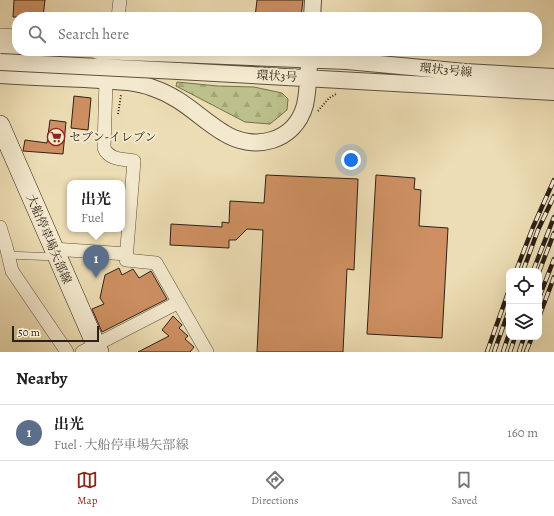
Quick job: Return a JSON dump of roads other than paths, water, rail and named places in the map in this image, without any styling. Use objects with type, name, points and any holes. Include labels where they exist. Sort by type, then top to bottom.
[{"type":"main road","name":"大船停車場矢部線","points":[[0,125],[4,143],[55,253],[92,350]]},
{"type":"street","points":[[119,12],[120,0]]},
{"type":"street","points":[[312,12],[313,0]]},
{"type":"street","points":[[0,35],[12,36]]},
{"type":"street","points":[[0,47],[12,48]]},
{"type":"street","points":[[0,75],[106,80],[152,87],[167,93],[192,108],[224,133],[237,140],[248,143],[257,143],[269,142],[276,139],[287,132],[300,117],[304,106],[309,78],[309,56]]},
{"type":"street","name":"環状3号線","points":[[318,56],[465,72],[554,77]]},
{"type":"street","name":"環状3号","points":[[0,62],[376,81]]},
{"type":"street","points":[[106,80],[104,148],[106,154],[112,157],[134,161],[126,260],[156,263],[207,352]]},
{"type":"street","name":"環状3号線","points":[[376,81],[554,92]]},
{"type":"street","points":[[0,228],[4,249],[12,272],[67,352]]},
{"type":"street","points":[[55,253],[127,254]]},
{"type":"street","points":[[92,350],[177,302]]},
{"type":"lane","points":[[4,249],[55,253]]},
{"type":"railway","points":[[517,268],[533,227],[554,180]]},
{"type":"railway","points":[[524,268],[538,230],[554,196]]},
{"type":"railway","points":[[534,268],[554,217]]},
{"type":"railway","points":[[541,268],[554,233]]},
{"type":"railway","points":[[542,290],[554,259]]},
{"type":"railway","points":[[542,309],[554,277]]},
{"type":"railway","points":[[487,352],[506,298]]},
{"type":"railway","points":[[494,352],[506,318]]},
{"type":"railway","points":[[503,352],[507,340]]},
{"type":"railway","points":[[510,352],[514,340]]},
{"type":"railway","points":[[519,352],[523,340]]},
{"type":"railway","points":[[526,352],[531,340]]},
{"type":"place","name":"セブン-イレブン","points":[[56,137]]},
{"type":"place","name":"出光","points":[[96,278]]}]
